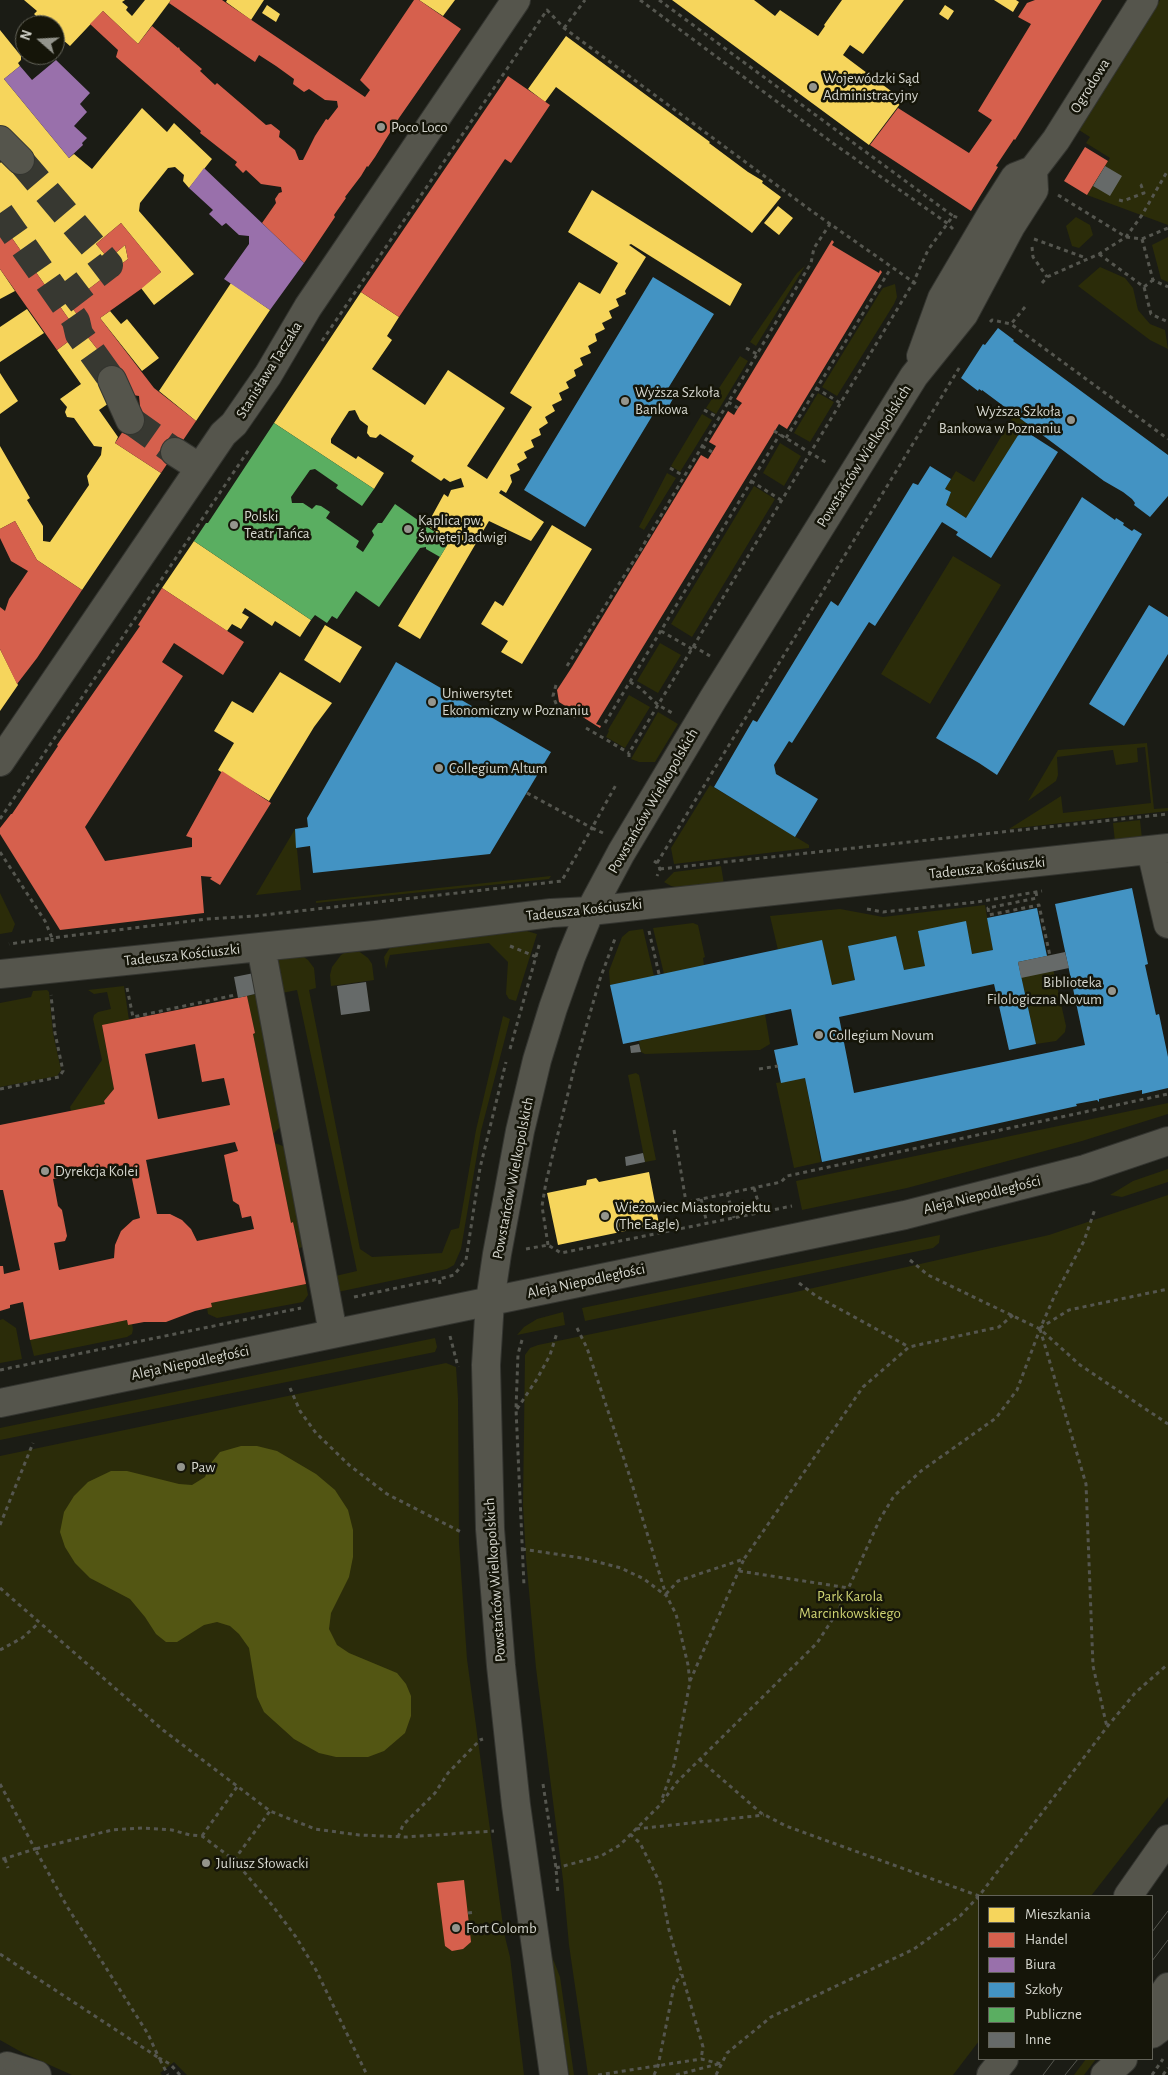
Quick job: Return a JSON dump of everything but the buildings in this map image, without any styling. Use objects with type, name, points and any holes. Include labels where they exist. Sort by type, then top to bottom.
[{"type":"street","name":"Stanisława Taczaka","points":[[0,762],[185,458],[223,434],[234,424],[268,375],[308,307],[516,0]]},
{"type":"street","name":"Ogrodowa","points":[[975,268],[992,213],[1015,177],[1033,170],[1056,140],[1144,0]]},
{"type":"street","points":[[0,140],[20,160]]},
{"type":"street","points":[[975,268],[1012,226],[1034,190],[1033,170]]},
{"type":"street","name":"Powstańców Wielkopolskich","points":[[914,376],[942,298],[975,268]]},
{"type":"street","name":"Powstańców Wielkopolskich","points":[[554,2074],[516,1805],[494,1593],[490,1530],[486,1365],[490,1301],[520,1131],[537,1060],[555,1001],[590,911],[621,854],[713,699],[914,376],[964,314],[975,268]]},
{"type":"street","points":[[112,380],[130,420]]},
{"type":"street","points":[[1159,849],[1168,924]]},
{"type":"street","name":"Tadeusza Kościuszki","points":[[0,974],[52,977],[261,947],[375,936],[551,913],[590,911],[1159,849]]},
{"type":"street","points":[[261,947],[333,1333]]},
{"type":"street","name":"Aleja Niepodległości","points":[[0,1403],[905,1215],[1086,1169],[1168,1141]]},
{"type":"street","points":[[1129,1895],[1168,1839]]},
{"type":"street","points":[[1153,2009],[1168,1987]]},
{"type":"street","points":[[1159,2043],[1168,2022]]},
{"type":"street","points":[[991,2075],[1003,2060]]},
{"type":"street","points":[[1105,2075],[1115,2060]]},
{"type":"street","points":[[1105,2075],[1122,2060]]},
{"type":"street","points":[[13,2069],[37,2075]]},
{"type":"path","points":[[564,28],[585,0]]},
{"type":"path","points":[[640,0],[834,144],[947,223],[957,234],[975,268]]},
{"type":"path","points":[[659,0],[953,216],[965,220],[973,219],[981,206],[992,213]]},
{"type":"path","points":[[547,10],[564,28],[830,224],[912,283],[942,298]]},
{"type":"path","points":[[1042,283],[1047,277],[1086,258],[1099,254],[1126,237],[1168,170]]},
{"type":"path","points":[[1138,183],[1141,185],[1144,194],[1152,198]]},
{"type":"path","points":[[1050,190],[1126,237],[1142,239],[1168,228]]},
{"type":"path","points":[[1120,200],[1123,201],[1144,194]]},
{"type":"path","points":[[586,728],[629,755],[912,283],[928,250],[953,216]]},
{"type":"path","points":[[567,666],[719,418],[811,263],[814,248],[830,224]]},
{"type":"path","points":[[1032,238],[1086,258]]},
{"type":"path","points":[[1142,239],[1153,280],[1168,287]]},
{"type":"path","points":[[1099,254],[1144,287],[1151,314],[1168,322]]},
{"type":"path","points":[[786,438],[891,268]]},
{"type":"path","points":[[1144,287],[1153,280]]},
{"type":"path","points":[[1012,324],[1025,307]]},
{"type":"path","points":[[964,314],[983,328],[992,320],[1012,324],[1168,439]]},
{"type":"path","points":[[746,348],[757,354]]},
{"type":"path","points":[[660,870],[656,862],[962,362]]},
{"type":"path","points":[[816,388],[840,403]]},
{"type":"path","points":[[728,402],[738,408]]},
{"type":"path","points":[[704,410],[719,418]]},
{"type":"path","points":[[774,431],[830,465]]},
{"type":"path","points":[[606,723],[780,434]]},
{"type":"path","points":[[702,446],[712,452]]},
{"type":"path","points":[[670,468],[684,476]]},
{"type":"path","points":[[751,481],[781,500]]},
{"type":"path","points":[[661,631],[714,658]]},
{"type":"path","points":[[630,682],[640,688],[658,705],[676,715]]},
{"type":"path","points":[[556,685],[553,696],[557,706],[579,719]]},
{"type":"path","points":[[560,889],[562,881],[617,783]]},
{"type":"path","points":[[527,793],[610,836]]},
{"type":"path","points":[[660,870],[1168,814]]},
{"type":"path","points":[[0,852],[45,920],[52,938],[52,1010],[63,1071],[58,1077],[0,1089]]},
{"type":"path","points":[[657,876],[660,870]]},
{"type":"path","points":[[0,945],[207,919],[255,916],[562,881]]},
{"type":"path","points":[[865,909],[883,912],[977,902],[1046,890]]},
{"type":"path","points":[[1036,892],[1038,898],[988,908],[989,915],[1039,905],[1050,956]]},
{"type":"path","points":[[647,924],[659,974]]},
{"type":"path","points":[[548,1245],[542,1206],[546,1182],[574,1065],[600,979],[616,935]]},
{"type":"path","points":[[127,988],[132,1017],[236,995]]},
{"type":"path","points":[[759,1069],[778,1066]]},
{"type":"path","points":[[678,1229],[673,1205],[781,1182],[787,1176],[1168,1094]]},
{"type":"path","points":[[674,1130],[686,1202]]},
{"type":"path","points":[[754,1188],[761,1212]]},
{"type":"path","points":[[728,1193],[734,1218]]},
{"type":"path","points":[[701,1199],[707,1223]]},
{"type":"path","points":[[524,1250],[548,1245],[561,1253],[792,1206]]},
{"type":"path","points":[[543,1783],[556,1868],[601,1856],[620,1845],[660,1805],[677,1782],[699,1759],[817,1643],[838,1611],[880,1520],[894,1496],[921,1471],[996,1418],[1017,1390],[1040,1328],[1084,1241],[1095,1209]]},
{"type":"path","points":[[910,1260],[928,1275],[1040,1328],[1080,1365],[1168,1424]]},
{"type":"path","points":[[0,1370],[439,1280]]},
{"type":"path","points":[[799,1283],[816,1296],[908,1348]]},
{"type":"path","points":[[1040,1328],[1068,1310],[1168,1288]]},
{"type":"path","points":[[660,1805],[670,1782],[690,1682],[744,1559],[863,1387],[908,1348],[999,1327],[1013,1315]]},
{"type":"path","points":[[577,1328],[587,1348],[622,1452],[666,1595],[681,1629],[690,1682]]},
{"type":"path","points":[[1040,1328],[1086,1484],[1093,1666],[1107,1727]]},
{"type":"path","points":[[516,1409],[537,1379],[550,1355],[557,1333]]},
{"type":"path","points":[[522,1340],[518,1354],[516,1409],[524,1587]]},
{"type":"path","points":[[290,1388],[300,1411],[316,1433],[349,1465],[387,1494],[464,1533]]},
{"type":"path","points":[[0,1526],[33,1443]]},
{"type":"path","points":[[522,1549],[582,1558],[621,1568],[644,1579],[666,1595]]},
{"type":"path","points":[[666,1595],[678,1581],[744,1559]]},
{"type":"path","points":[[739,1571],[849,1588]]},
{"type":"path","points":[[0,1588],[163,1730],[270,1812],[315,1829],[359,1835],[398,1837],[494,1831]]},
{"type":"path","points":[[0,1650],[22,1638],[39,1623]]},
{"type":"path","points":[[980,1895],[1107,1727],[1136,1693],[1168,1664]]},
{"type":"path","points":[[398,1837],[403,1825],[435,1793],[448,1773],[483,1739]]},
{"type":"path","points":[[699,1759],[765,1815],[786,1826],[978,1896]]},
{"type":"path","points":[[0,1784],[68,1908],[148,2034],[168,2075]]},
{"type":"path","points":[[202,1836],[237,1787]]},
{"type":"path","points":[[234,1860],[270,1812]]},
{"type":"path","points":[[636,1829],[765,1815]]},
{"type":"path","points":[[0,1860],[35,1849],[112,1830],[143,1828],[172,1830],[202,1836],[234,1860],[272,1905],[316,1970],[367,2075]]},
{"type":"path","points":[[630,1834],[640,1843],[660,1883],[669,1930],[703,2047],[701,2059]]},
{"type":"path","points":[[5,1859],[8,1868]]},
{"type":"path","points":[[716,2075],[727,2052],[771,2017],[914,1949],[960,1916],[978,1897]]},
{"type":"path","points":[[468,1913],[476,1912]]},
{"type":"path","points":[[0,1954],[170,2064],[180,2075]]},
{"type":"path","points":[[654,2075],[658,2066],[674,1986],[681,1974]]},
{"type":"path","points":[[1152,2075],[1159,2043]]},
{"type":"path","points":[[598,2075],[701,2059],[721,2064]]},
{"type":"path","points":[[676,2075],[721,2064]]},
{"type":"path","points":[[1163,2075],[1168,2068]]},
{"type":"green space","points":[[1160,0],[1168,0],[1168,225],[1087,195],[1110,158],[1086,143],[1090,137],[1079,130]]},
{"type":"green space","points":[[1076,217],[1090,225],[1093,235],[1079,248],[1072,246],[1066,226]]},
{"type":"green space","points":[[1168,237],[1168,282],[1161,279],[1152,245]]},
{"type":"green space","points":[[805,266],[756,346],[750,342],[797,273]]},
{"type":"green space","points":[[1100,267],[1125,278],[1133,288],[1138,310],[1150,324],[1165,330],[1168,349],[1150,340],[1078,286]]},
{"type":"green space","points":[[895,284],[897,297],[894,304],[837,396],[822,387],[883,288]]},
{"type":"green space","points":[[740,356],[748,361],[716,414],[706,408]]},
{"type":"green space","points":[[818,393],[834,402],[810,442],[794,433]]},
{"type":"green space","points":[[702,414],[712,420],[680,472],[671,466]]},
{"type":"green space","points":[[1014,415],[1027,423],[966,518],[946,505],[951,492],[945,489],[956,471],[974,482]]},
{"type":"green space","points":[[780,443],[801,456],[784,486],[763,473]]},
{"type":"green space","points":[[667,473],[676,478],[644,530],[639,527]]},
{"type":"green space","points":[[754,486],[775,499],[692,637],[671,624]]},
{"type":"green space","points":[[953,556],[1001,585],[930,704],[881,674]]},
{"type":"green space","points":[[660,643],[681,655],[658,693],[637,681]]},
{"type":"green space","points":[[629,695],[650,707],[625,748],[606,737],[608,730]]},
{"type":"green space","points":[[658,712],[678,724],[655,762],[639,762],[631,759]]},
{"type":"green space","points":[[1147,743],[1154,809],[1168,808],[1168,811],[1009,829],[1061,796],[1063,813],[1151,803],[1145,747],[1137,748],[1138,762],[1116,765],[1113,750],[1057,757],[1058,775],[1056,781],[1028,801],[1058,750]]},
{"type":"green space","points":[[710,785],[809,845],[809,848],[674,864],[671,848]]},
{"type":"green space","points":[[1140,820],[1142,839],[1115,842],[1113,823]]},
{"type":"green space","points":[[295,829],[301,890],[256,895]]},
{"type":"green space","points":[[721,866],[724,884],[682,888],[671,886],[664,882],[674,872]]},
{"type":"green space","points":[[551,876],[549,879],[316,903],[316,901]]},
{"type":"green space","points":[[0,893],[15,924],[12,932],[0,934]]},
{"type":"green space","points":[[985,905],[993,950],[972,954],[966,922],[925,966],[904,970],[896,936],[848,946],[855,980],[832,985],[822,941],[778,950],[770,916],[840,909],[883,917]]},
{"type":"green space","points":[[693,923],[698,925],[705,957],[703,958],[704,965],[664,974],[653,928]]},
{"type":"green space","points":[[643,929],[654,976],[610,985],[609,971],[622,937],[629,931]]},
{"type":"green space","points":[[527,931],[537,934],[516,1001],[509,999],[506,994],[508,962],[489,943],[390,955],[386,969],[384,957],[391,946]]},
{"type":"green space","points":[[349,950],[357,950],[368,958],[372,964],[374,980],[331,986],[330,975],[332,967],[341,955]]},
{"type":"green space","points":[[301,955],[314,968],[316,988],[309,990],[360,1249],[372,1257],[442,1253],[451,1230],[459,1228],[476,1130],[503,1016],[510,1019],[481,1131],[461,1249],[454,1265],[447,1269],[333,1293],[331,1277],[357,1271],[297,990],[277,994],[273,959]]},
{"type":"green space","points":[[1050,955],[1066,1026],[1065,1032],[1056,1041],[1036,1044],[1018,962]]},
{"type":"green space","points":[[124,986],[129,1020],[102,1026],[114,1089],[104,1101],[105,1104],[71,1111],[70,1107],[102,1060],[93,1019],[94,1015],[111,1009],[107,992],[94,994],[88,990]]},
{"type":"green space","points":[[47,990],[49,992],[53,1033],[61,1070],[57,1076],[0,1087],[0,1003],[31,997],[33,991]]},
{"type":"green space","points":[[256,994],[283,1124],[273,1134],[247,996]]},
{"type":"green space","points":[[765,1014],[770,1044],[760,1050],[645,1054],[641,1052],[639,1041]]},
{"type":"green space","points":[[636,1073],[639,1075],[656,1160],[645,1162],[628,1075]]},
{"type":"green space","points":[[805,1078],[821,1162],[794,1168],[776,1083]]},
{"type":"green space","points":[[1168,1103],[1168,1114],[1082,1141],[907,1188],[802,1210],[796,1181]]},
{"type":"green space","points":[[275,1143],[288,1148],[307,1246],[299,1248],[293,1222],[291,1223]]},
{"type":"green space","points":[[1168,1169],[1168,1182],[1122,1197],[1110,1195],[1133,1181]]},
{"type":"green space","name":"Park Karola Marcinkowskiego","points":[[1168,1195],[1168,1797],[1092,1895],[978,1895],[978,2042],[953,2075],[588,2075],[569,1945],[563,1880],[536,1668],[526,1558],[523,1505],[525,1355],[530,1348],[538,1345],[791,1293],[1049,1235]]},
{"type":"green space","points":[[940,1235],[939,1243],[933,1248],[585,1321],[582,1308]]},
{"type":"green space","points":[[306,1284],[308,1295],[303,1302],[217,1318],[208,1314],[207,1308],[211,1307],[211,1303]]},
{"type":"green space","points":[[563,1312],[565,1325],[517,1335],[524,1327],[537,1319]]},
{"type":"green space","points":[[3,1319],[16,1328],[22,1359],[0,1363],[0,1320]]},
{"type":"green space","points":[[127,1320],[128,1325],[132,1324],[133,1329],[132,1334],[127,1337],[34,1356],[30,1340]]},
{"type":"green space","points":[[435,1338],[437,1347],[435,1352],[0,1440],[0,1428]]},
{"type":"green space","points":[[446,1363],[456,1367],[459,1543],[467,1659],[504,1933],[510,1957],[524,2075],[187,2075],[174,2062],[160,2073],[162,2075],[72,2075],[23,2053],[0,2040],[0,1456]]},
{"type":"green space","points":[[550,1951],[560,1977],[574,2075],[569,2075]]},
{"type":"green space","points":[[1085,2060],[1095,2060],[1084,2075],[1074,2075]]},
{"type":"shaded area","points":[[241,1446],[257,1446],[277,1451],[316,1474],[335,1490],[348,1510],[353,1530],[353,1557],[349,1577],[331,1613],[329,1629],[337,1645],[349,1653],[397,1673],[406,1684],[411,1696],[411,1716],[405,1733],[384,1751],[368,1757],[336,1757],[319,1753],[294,1739],[264,1712],[257,1697],[249,1648],[239,1634],[230,1626],[217,1622],[204,1625],[177,1642],[166,1642],[156,1634],[130,1599],[90,1578],[75,1563],[65,1547],[60,1532],[64,1512],[74,1496],[88,1482],[111,1471],[127,1471],[179,1484],[192,1485],[205,1477],[211,1463],[220,1452]]},
{"type":"tunnel","points":[[20,160],[109,265],[62,301]]},
{"type":"tunnel","points":[[0,213],[76,321],[79,334],[112,380]]},
{"type":"tunnel","points":[[130,420],[175,452]]},
{"type":"tram line","points":[[1153,1931],[1168,1911]]},
{"type":"tram line","points":[[1153,1960],[1168,1940]]},
{"type":"tram line","points":[[0,2055],[34,2075]]},
{"type":"tram line","points":[[1043,2075],[1054,2060]]},
{"type":"tram line","points":[[1065,2075],[1077,2060]]},
{"type":"tram line","points":[[0,2067],[13,2075]]},
{"type":"place","name":"Wojewódzki Sąd Administracyjny","points":[[813,87]]},
{"type":"place","name":"Poco Loco","points":[[381,127]]},
{"type":"place","name":"Wyższa Szkoła Bankowa","points":[[625,401]]},
{"type":"place","name":"Wyższa Szkoła Bankowa w Poznaniu","points":[[1071,420]]},
{"type":"place","name":"Polski Teatr Tańca","points":[[234,525]]},
{"type":"place","name":"Kaplica pw. Świętej Jadwigi","points":[[408,529]]},
{"type":"place","name":"Uniwersytet Ekonomiczny w Poznaniu","points":[[432,702]]},
{"type":"place","name":"Collegium Altum","points":[[439,768]]},
{"type":"place","name":"Biblioteka Filologiczna Novum","points":[[1112,991]]},
{"type":"place","name":"Collegium Novum","points":[[819,1035]]},
{"type":"place","name":"Dyrekcja Kolei","points":[[45,1171]]},
{"type":"place","name":"Wieżowiec Miastoprojektu (The Eagle)","points":[[605,1216]]},
{"type":"place","name":"Paw","points":[[181,1467]]},
{"type":"place","name":"Juliusz Słowacki","points":[[206,1863]]},
{"type":"place","name":"Fort Colomb","points":[[456,1928]]}]
